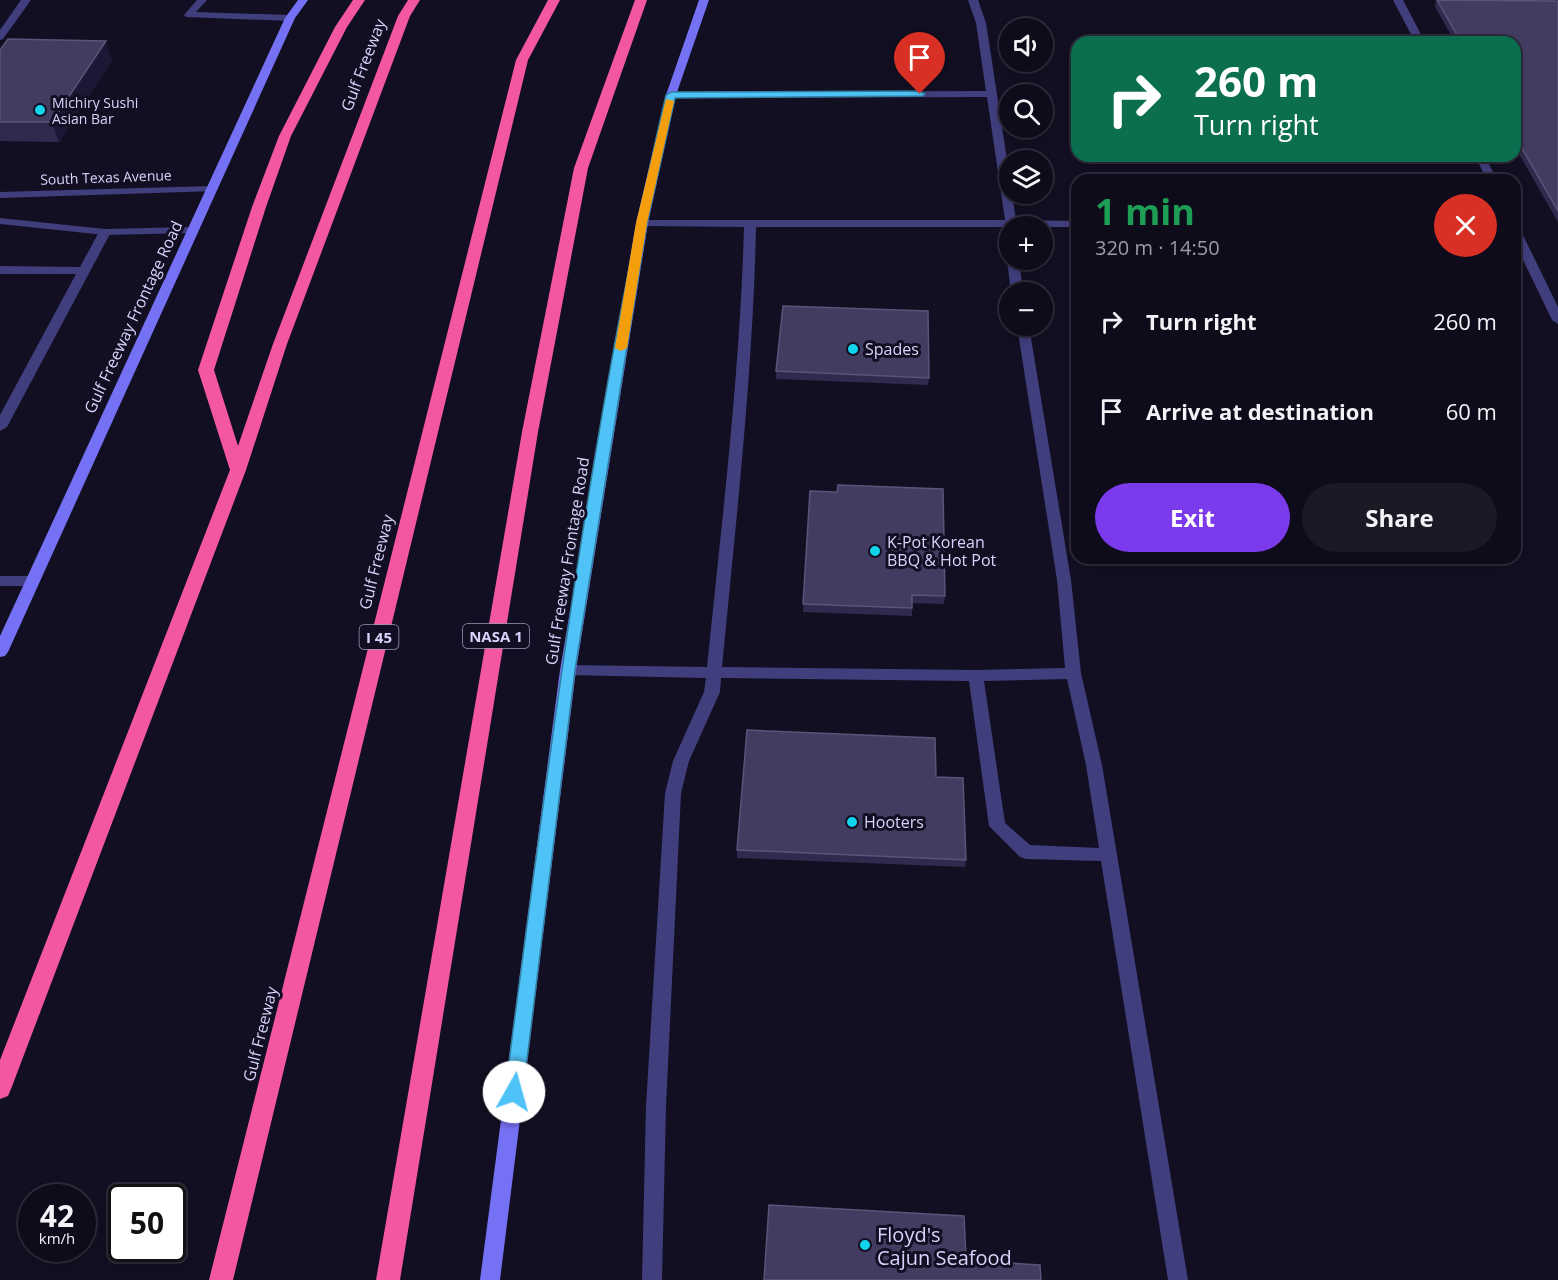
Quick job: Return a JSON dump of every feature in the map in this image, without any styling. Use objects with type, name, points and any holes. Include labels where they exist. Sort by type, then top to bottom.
[{"type":"highway","points":[[238,470],[206,370],[259,207],[285,136],[341,27],[359,0]]},
{"type":"highway","name":"Gulf Freeway","points":[[0,1089],[238,470],[280,344],[404,16],[414,0]]},
{"type":"highway","name":"Gulf Freeway","points":[[221,1280],[522,60],[554,0]]},
{"type":"highway","name":"NASA 1","points":[[388,1280],[530,432],[581,168],[641,0]]},
{"type":"main road","name":"Gulf Freeway Frontage Road","points":[[0,652],[290,18],[303,0]]},
{"type":"main road","name":"Gulf Freeway Frontage Road","points":[[490,1280],[568,670],[642,223],[671,95],[704,0]]},
{"type":"street","points":[[0,36],[26,0]]},
{"type":"street","points":[[202,0],[189,15],[290,18]]},
{"type":"street","points":[[973,0],[981,23],[1010,216]]},
{"type":"street","points":[[1398,0],[1417,36]]},
{"type":"street","points":[[671,95],[991,93]]},
{"type":"street","name":"South Texas Avenue","points":[[0,195],[212,189]]},
{"type":"street","points":[[0,220],[105,232],[192,230]]},
{"type":"street","points":[[642,223],[999,225]]},
{"type":"street","points":[[652,1280],[656,1106],[673,793],[681,761],[712,692],[733,476],[749,269],[750,224]]},
{"type":"street","points":[[1053,224],[1071,224]]},
{"type":"street","points":[[0,427],[105,232]]},
{"type":"street","points":[[1521,243],[1558,320]]},
{"type":"street","points":[[0,270],[84,271]]},
{"type":"street","points":[[1025,336],[1064,580],[1073,673],[1094,765],[1178,1280]]},
{"type":"street","points":[[0,580],[32,581]]},
{"type":"street","points":[[568,670],[976,676],[1073,673]]},
{"type":"street","points":[[976,676],[997,826],[1026,852],[1109,855]]},
{"type":"building","points":[[1437,0],[1558,1],[1558,211],[1521,146],[1521,36],[1458,36]]},
{"type":"building","name":"Michiry Sushi Asian Bar","points":[[8,39],[106,41],[52,122],[0,122],[0,50]]},
{"type":"building","name":"Spades","points":[[783,306],[928,311],[929,378],[776,371]]},
{"type":"building","name":"K-Pot Korean BBQ & Hot Pot","points":[[838,485],[943,489],[945,596],[912,595],[912,608],[803,604],[810,491],[837,492]]},
{"type":"building","name":"Hooters","points":[[747,730],[935,738],[936,777],[963,778],[966,860],[737,850]]},
{"type":"building","name":"Floyd's Cajun Seafood","points":[[769,1205],[964,1216],[966,1260],[1040,1265],[1041,1280],[764,1280]]},
{"type":"slow traffic","points":[[621,348],[642,223],[669,101]]},
{"type":"place","name":"Michiry Sushi Asian Bar","points":[[40,110]]},
{"type":"place","name":"Spades","points":[[853,349]]},
{"type":"place","name":"K-Pot Korean BBQ & Hot Pot","points":[[875,551]]},
{"type":"place","name":"Hooters","points":[[852,822]]},
{"type":"place","name":"Floyd's Cajun Seafood","points":[[865,1245]]},
{"type":"route","points":[[514,1092],[568,670],[642,223],[671,95],[920,94]]}]
